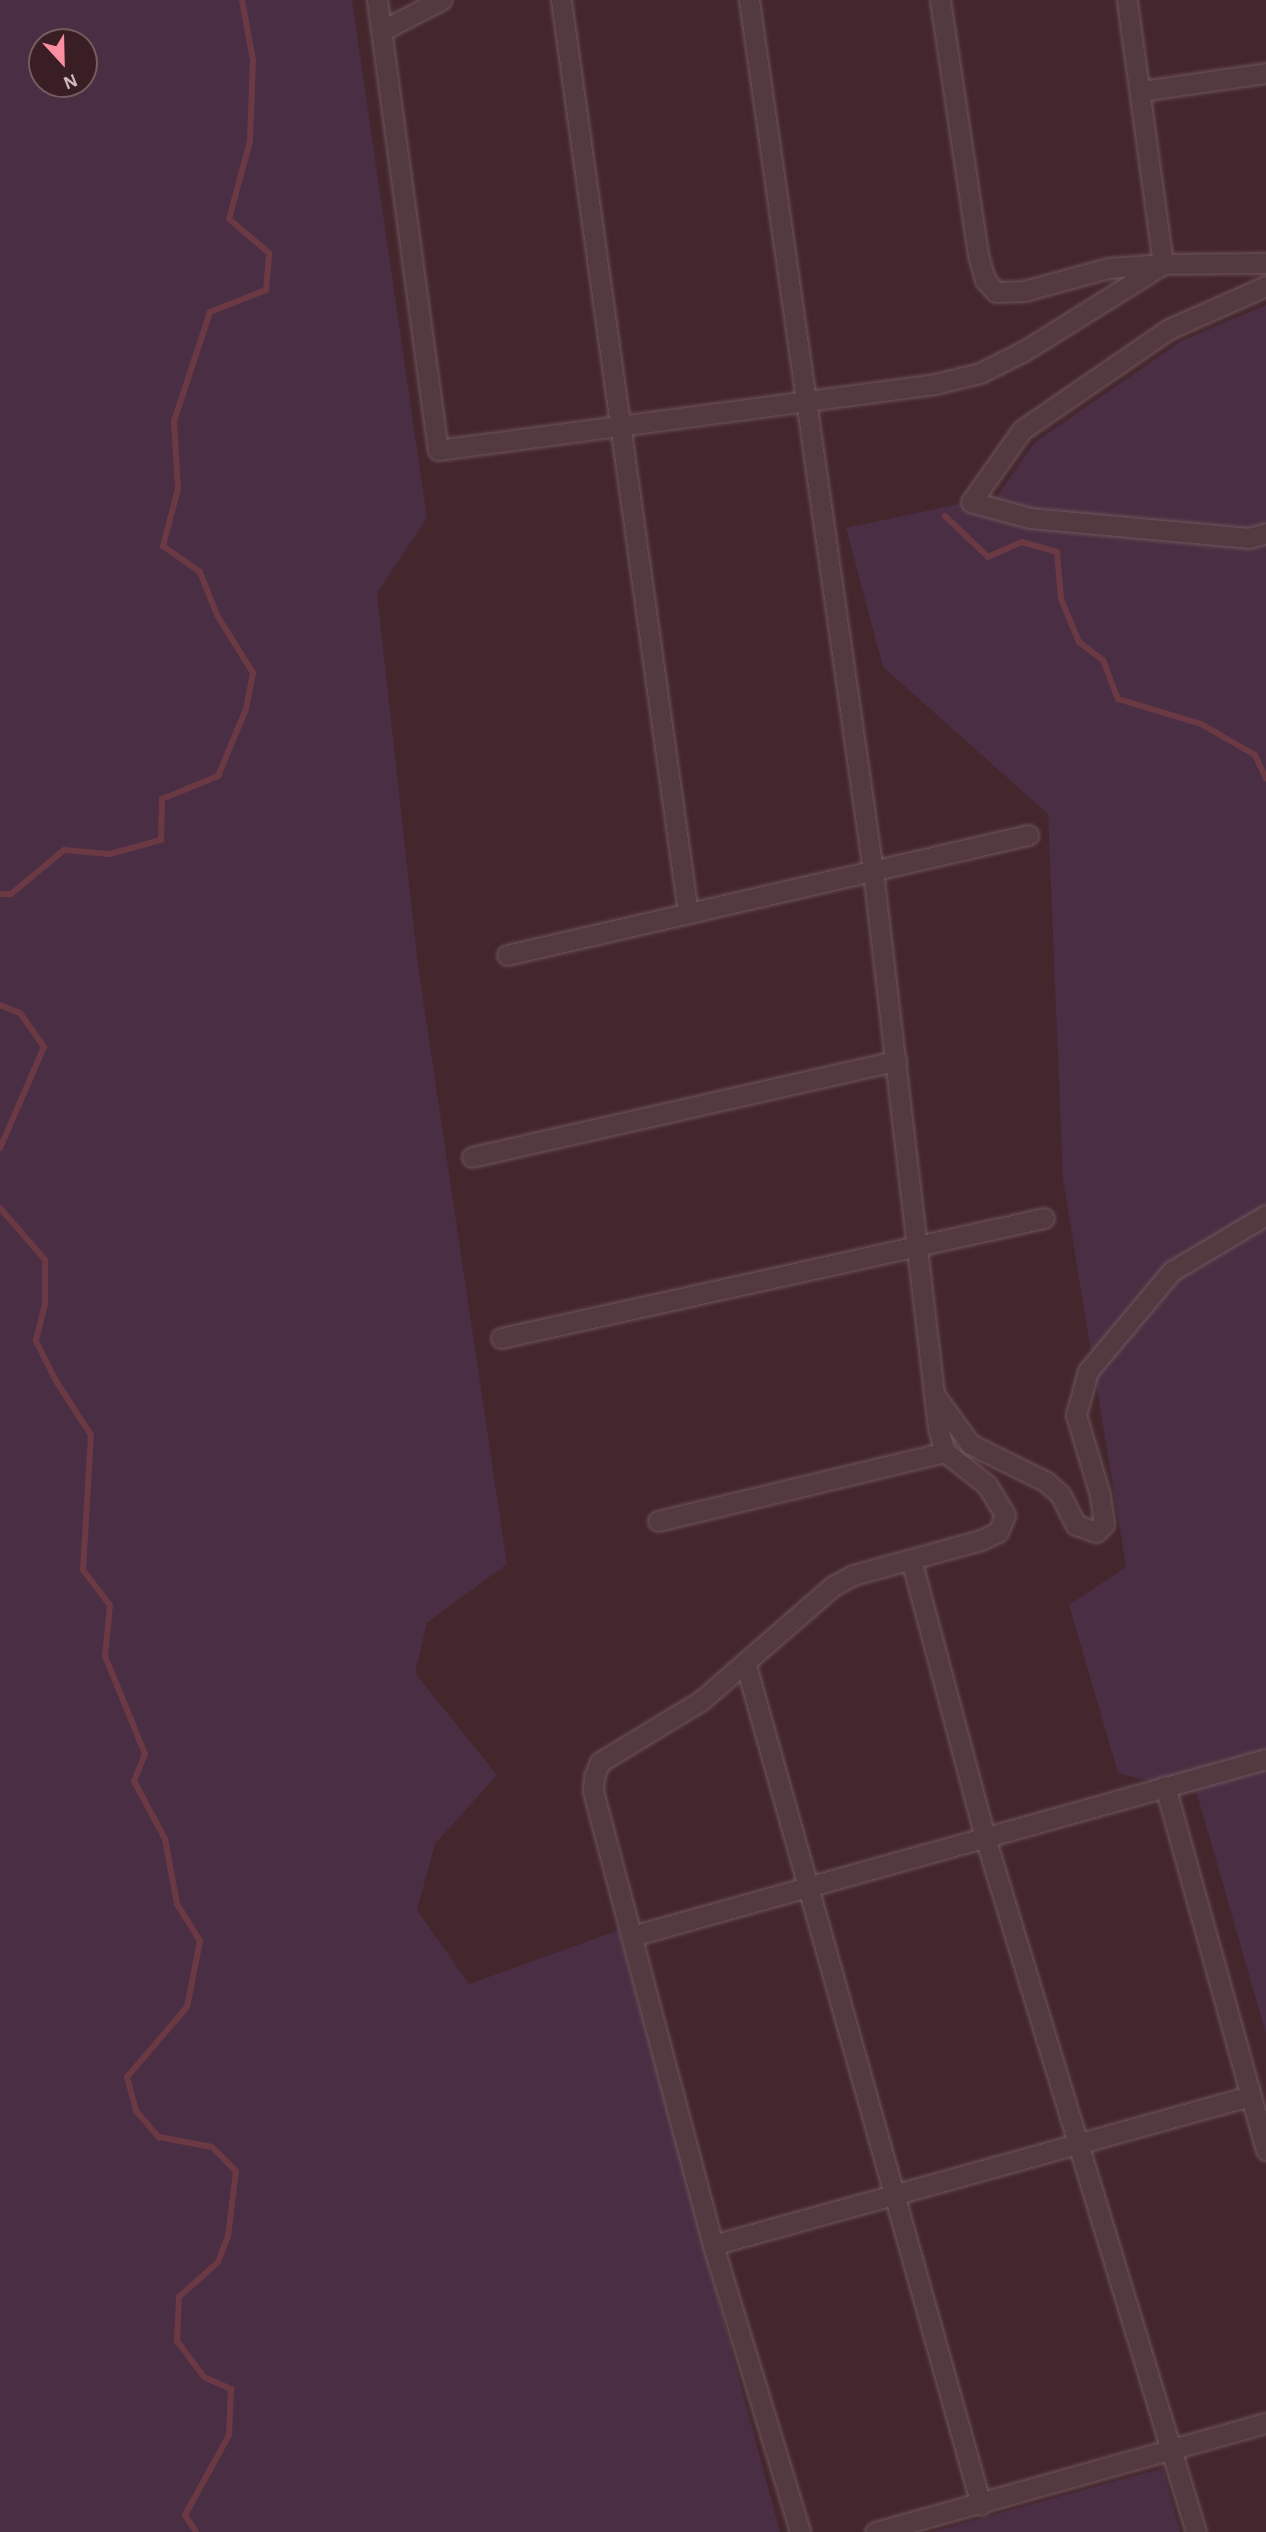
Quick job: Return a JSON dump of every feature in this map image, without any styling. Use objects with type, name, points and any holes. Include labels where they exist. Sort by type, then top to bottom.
[{"type":"street","points":[[377,0],[438,450],[934,384],[980,373],[1077,321],[1163,264]]},
{"type":"street","points":[[381,31],[441,0]]},
{"type":"street","points":[[561,0],[688,913]]},
{"type":"street","points":[[749,0],[802,400],[873,871],[945,1452],[987,1485],[1004,1515],[998,1532],[853,1575],[833,1586],[746,1665],[702,1700],[600,1762],[593,1791],[713,2245],[800,2532]]},
{"type":"street","points":[[940,0],[985,280],[996,292],[1024,291],[1108,268],[1163,264],[1266,263]]},
{"type":"street","points":[[1128,0],[1163,264]]},
{"type":"street","points":[[1140,91],[1266,73]]},
{"type":"street","points":[[1266,286],[1169,329],[1022,430],[971,502],[1030,517],[1249,538],[1266,533]]},
{"type":"street","points":[[507,955],[1028,835]]},
{"type":"street","points":[[472,1157],[896,1061]]},
{"type":"street","points":[[937,1397],[970,1444],[1045,1481],[1060,1494],[1076,1525],[1096,1532],[1104,1524],[1100,1495],[1076,1415],[1088,1371],[1172,1271],[1266,1214]]},
{"type":"street","points":[[501,1338],[918,1243],[1044,1219]]},
{"type":"street","points":[[657,1521],[945,1452]]},
{"type":"street","points":[[911,1559],[985,1837],[1077,2145],[1173,2448],[1196,2532]]},
{"type":"street","points":[[746,1665],[981,2505]]},
{"type":"street","points":[[632,1936],[1266,1759]]},
{"type":"street","points":[[1165,1786],[1266,2150]]},
{"type":"street","points":[[713,2245],[1250,2096]]},
{"type":"street","points":[[875,2532],[981,2505],[1266,2423]]},
{"type":"shaded area","points":[[0,0],[352,0],[427,518],[377,593],[418,965],[507,1564],[427,1623],[415,1673],[497,1775],[435,1844],[417,1910],[469,1984],[619,1930],[780,2532],[0,2532]]},
{"type":"shaded area","points":[[1266,305],[1266,2034],[1197,1794],[1118,1773],[1069,1605],[1126,1567],[1063,1179],[1048,814],[883,667],[846,528],[997,496],[1035,442],[1183,340]]},
{"type":"shaded area","points":[[1163,2468],[1180,2532],[931,2532]]},
{"type":"waterway","points":[[0,894],[11,894],[64,850],[110,854],[161,840],[162,799],[218,776],[246,709],[253,673],[217,615],[200,572],[163,546],[178,489],[174,421],[210,312],[266,290],[269,253],[229,219],[250,141],[253,60],[242,0]]},
{"type":"waterway","points":[[945,516],[988,557],[1022,542],[1057,552],[1061,599],[1079,642],[1103,660],[1118,699],[1201,724],[1255,755],[1266,779]]},
{"type":"waterway","points":[[0,1005],[20,1013],[44,1047],[0,1148]]},
{"type":"waterway","points":[[0,1208],[45,1260],[45,1304],[36,1341],[56,1381],[91,1435],[83,1570],[110,1605],[105,1656],[145,1754],[134,1781],[165,1839],[177,1904],[200,1941],[187,2007],[127,2077],[136,2111],[159,2137],[212,2147],[236,2171],[228,2236],[218,2262],[179,2297],[177,2341],[204,2377],[231,2389],[229,2435],[185,2515],[196,2532]]}]
